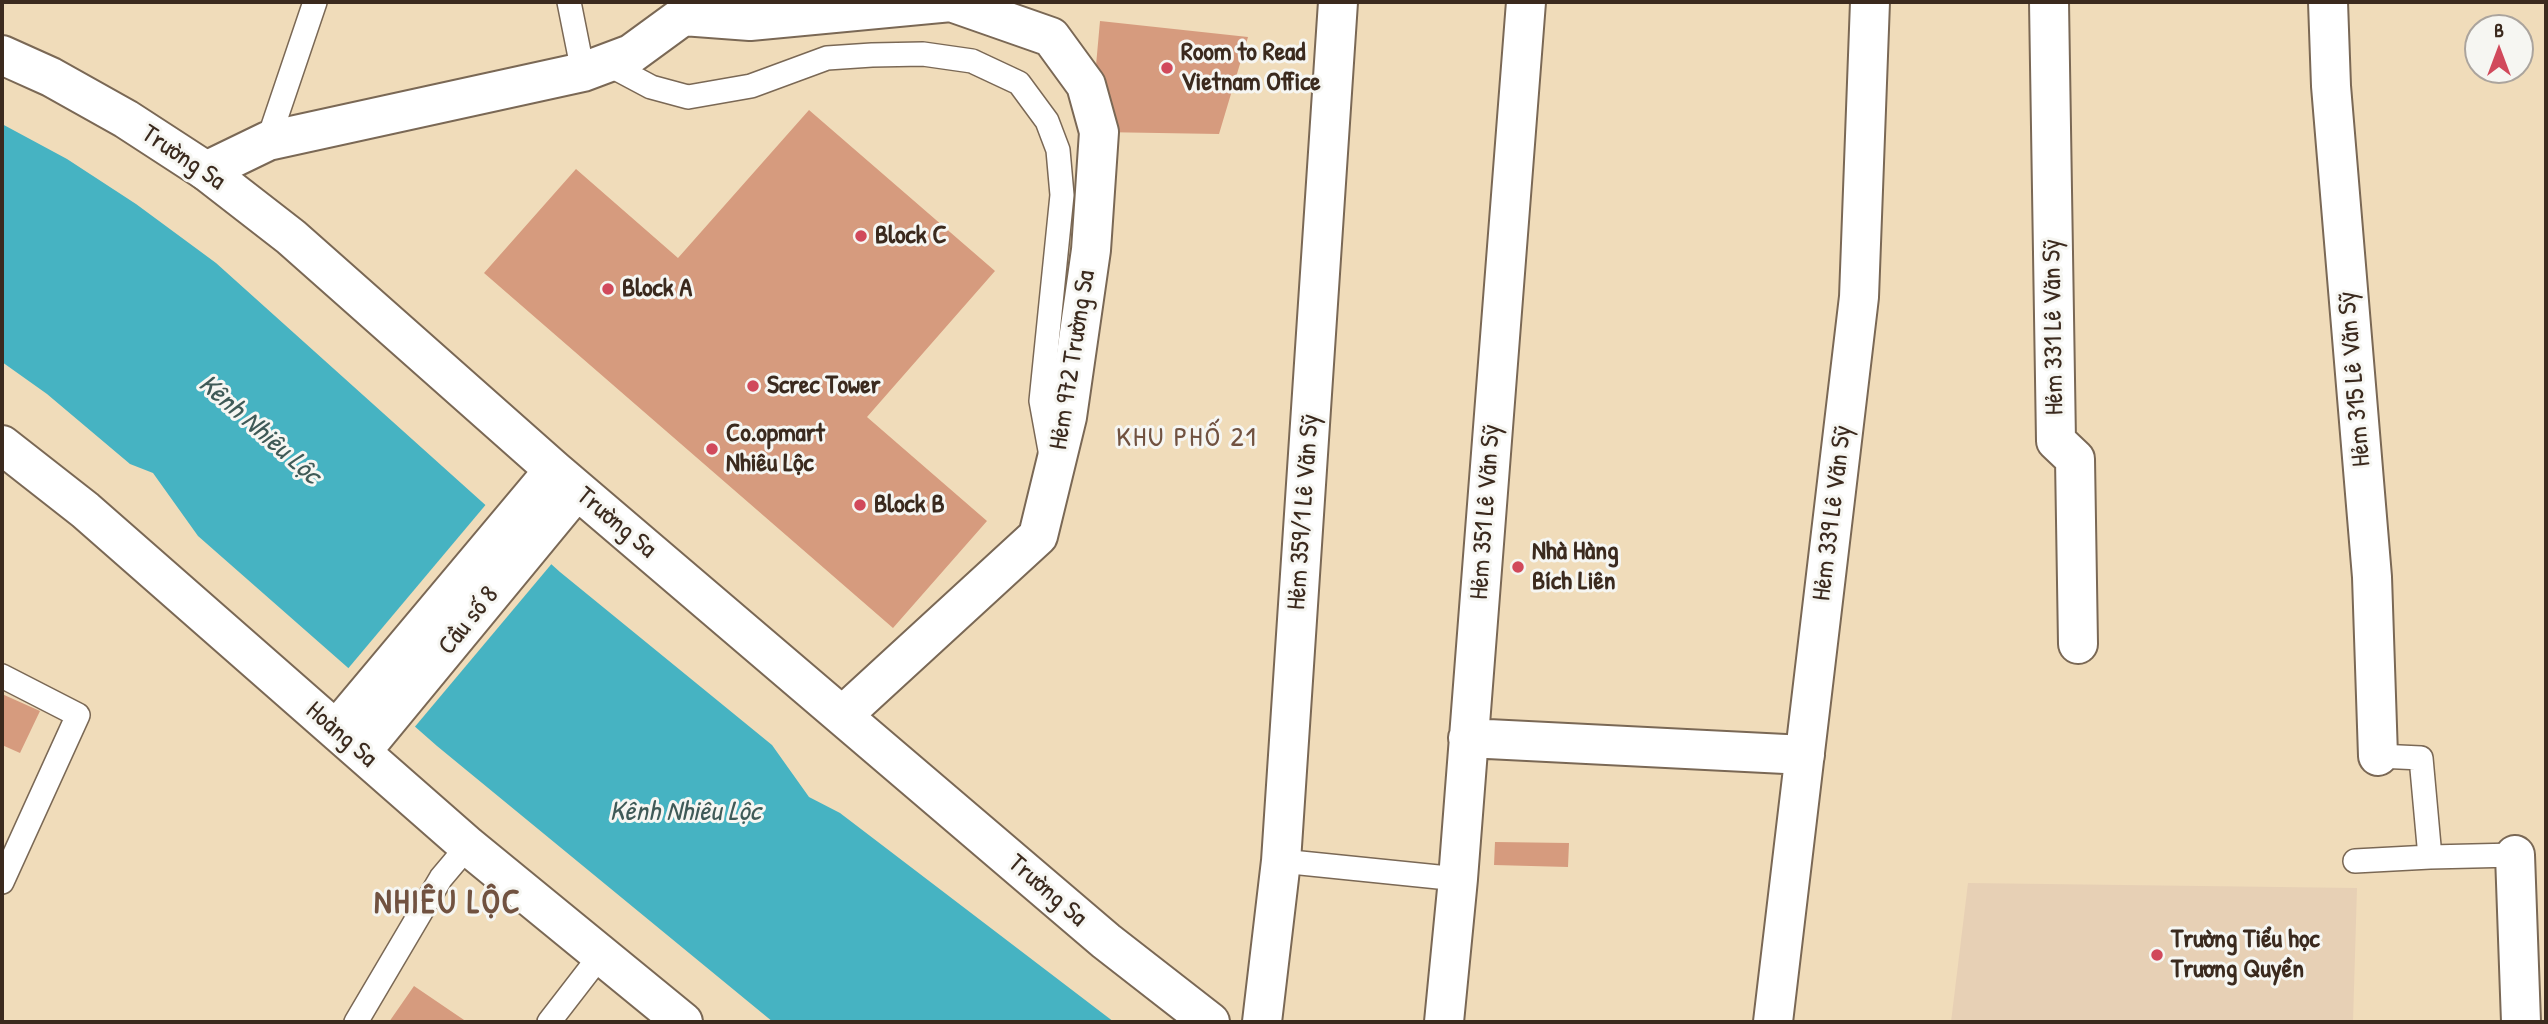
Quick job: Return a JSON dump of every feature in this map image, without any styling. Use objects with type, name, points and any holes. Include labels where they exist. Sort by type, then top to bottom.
[{"type":"street","points":[[206,171],[268,141],[593,67],[631,54],[672,9],[750,21],[951,2]]},
{"type":"street","name":"Hẻm 972 Trường Sa","points":[[843,715],[1038,536],[1067,417],[1091,250],[1099,132],[1086,85],[1051,37],[951,2]]},
{"type":"street","name":"Hẻm 359/1 Lê Văn Sỹ","points":[[1262,1022],[1281,861],[1338,2]]},
{"type":"street","name":"Hẻm 351 Lê Văn Sỹ","points":[[1444,1022],[1458,879],[1526,2]]},
{"type":"street","name":"Hẻm 339 Lê Văn Sỹ","points":[[1773,1022],[1858,297],[1870,2]]},
{"type":"street","name":"Hẻm 331 Lê Văn Sỹ","points":[[2049,2],[2056,441],[2075,458],[2078,644]]},
{"type":"street","name":"Hẻm 315 Lê Văn Sỹ","points":[[2328,2],[2331,86],[2372,577],[2378,756]]},
{"type":"street","name":"Trường Sa","points":[[2,55],[126,119],[206,171],[291,237],[565,480],[1106,941],[1210,1022]]},
{"type":"street","name":"Hoàng Sa","points":[[2,445],[85,510],[468,846],[683,1022]]},
{"type":"street","name":"Cầu số 8","points":[[349,741],[565,480]]},
{"type":"street","points":[[1468,738],[1805,755]]},
{"type":"street","points":[[2515,855],[2522,1022]]},
{"type":"lane","points":[[268,141],[315,2]]},
{"type":"lane","points":[[569,2],[593,67],[688,97],[751,86],[827,58],[872,55],[923,54],[972,61],[1019,83],[1047,121],[1058,150],[1059,161],[1062,195],[1041,401],[1054,473]]},
{"type":"lane","points":[[2,676],[78,715],[2,882]]},
{"type":"lane","points":[[2378,756],[2421,758],[2430,857]]},
{"type":"lane","points":[[356,1022],[442,878],[468,846]]},
{"type":"lane","points":[[2356,861],[2515,855]]},
{"type":"lane","points":[[1281,861],[1458,879]]},
{"type":"lane","points":[[549,1022],[600,956]]},
{"type":"shaded area","name":"Trường Tiểu học Trương Quyền","points":[[1968,883],[2357,888],[2353,1022],[1951,1022]]},
{"type":"water","name":"Kênh Nhiêu Lộc","points":[[2,124],[67,159],[136,204],[216,263],[560,572],[772,745],[809,797],[840,813],[1114,1022],[773,1022],[437,746],[198,536],[153,473],[130,464],[47,394],[2,362]]},
{"type":"pier","points":[[488,502],[554,561],[413,729],[346,671]]},
{"type":"building","name":"Room to Read Vietnam Office","points":[[1100,21],[1248,37],[1219,134],[1099,132],[1093,99]]},
{"type":"building","name":"Screc Tower","points":[[809,110],[995,271],[867,417],[987,521],[893,628],[484,273],[576,169],[678,258]]},
{"type":"building","points":[[2,694],[40,711],[20,753],[2,745]]},
{"type":"building","points":[[1495,842],[1569,843],[1568,867],[1494,865]]},
{"type":"building","points":[[414,986],[467,1022],[389,1022]]},
{"type":"place","name":"Room to Read Vietnam Office","points":[[1167,68]]},
{"type":"place","name":"Block C","points":[[861,236]]},
{"type":"place","name":"Block A","points":[[608,289]]},
{"type":"place","name":"Screc Tower","points":[[753,386]]},
{"type":"place","name":"Co.opmart Nhiêu Lộc","points":[[712,449]]},
{"type":"place","name":"Block B","points":[[860,505]]},
{"type":"place","name":"Nhà Hàng Bích Liên","points":[[1518,567]]},
{"type":"place","name":"Trường Tiểu học Trương Quyền","points":[[2157,955]]},
{"type":"district","name":"KHU PHỐ 21","points":[[1187,439]]},
{"type":"district","name":"NHIÊU LỘC","points":[[448,904]]}]
